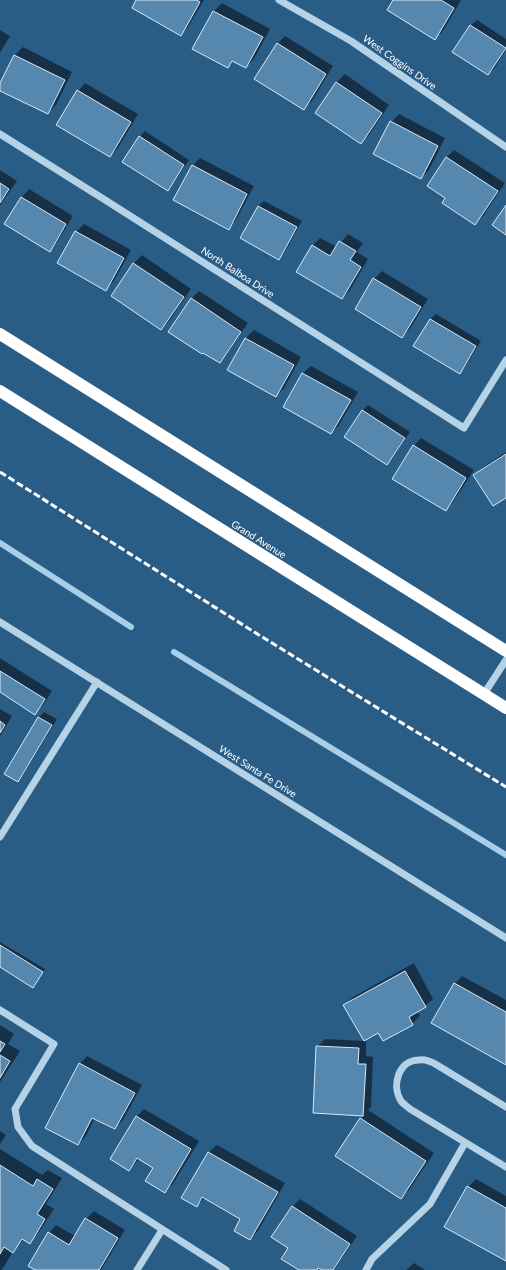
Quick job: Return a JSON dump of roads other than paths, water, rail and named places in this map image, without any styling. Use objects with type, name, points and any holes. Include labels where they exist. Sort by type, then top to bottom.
[{"type":"highway","points":[[0,334],[506,651]]},
{"type":"highway","name":"Grand Avenue","points":[[0,391],[506,708]]},
{"type":"street","name":"West Coggins Drive","points":[[280,0],[351,41],[506,147]]},
{"type":"street","name":"North Balboa Drive","points":[[0,134],[464,428],[506,360]]},
{"type":"street","name":"West Santa Fe Drive","points":[[0,622],[506,938]]},
{"type":"street","points":[[484,694],[506,660]]},
{"type":"street","points":[[0,837],[97,682]]},
{"type":"street","points":[[0,1010],[54,1044],[15,1109],[18,1127],[32,1146],[226,1270]]},
{"type":"street","points":[[506,1107],[428,1061],[419,1060],[409,1062],[400,1070],[396,1081],[397,1091],[401,1102],[410,1109],[506,1167]]},
{"type":"street","points":[[366,1270],[372,1259],[430,1204],[465,1143]]},
{"type":"street","points":[[137,1270],[162,1230]]},
{"type":"waterway","points":[[0,543],[131,627]]},
{"type":"waterway","points":[[174,652],[506,855]]},
{"type":"railway","points":[[0,472],[259,635],[506,787]]}]
